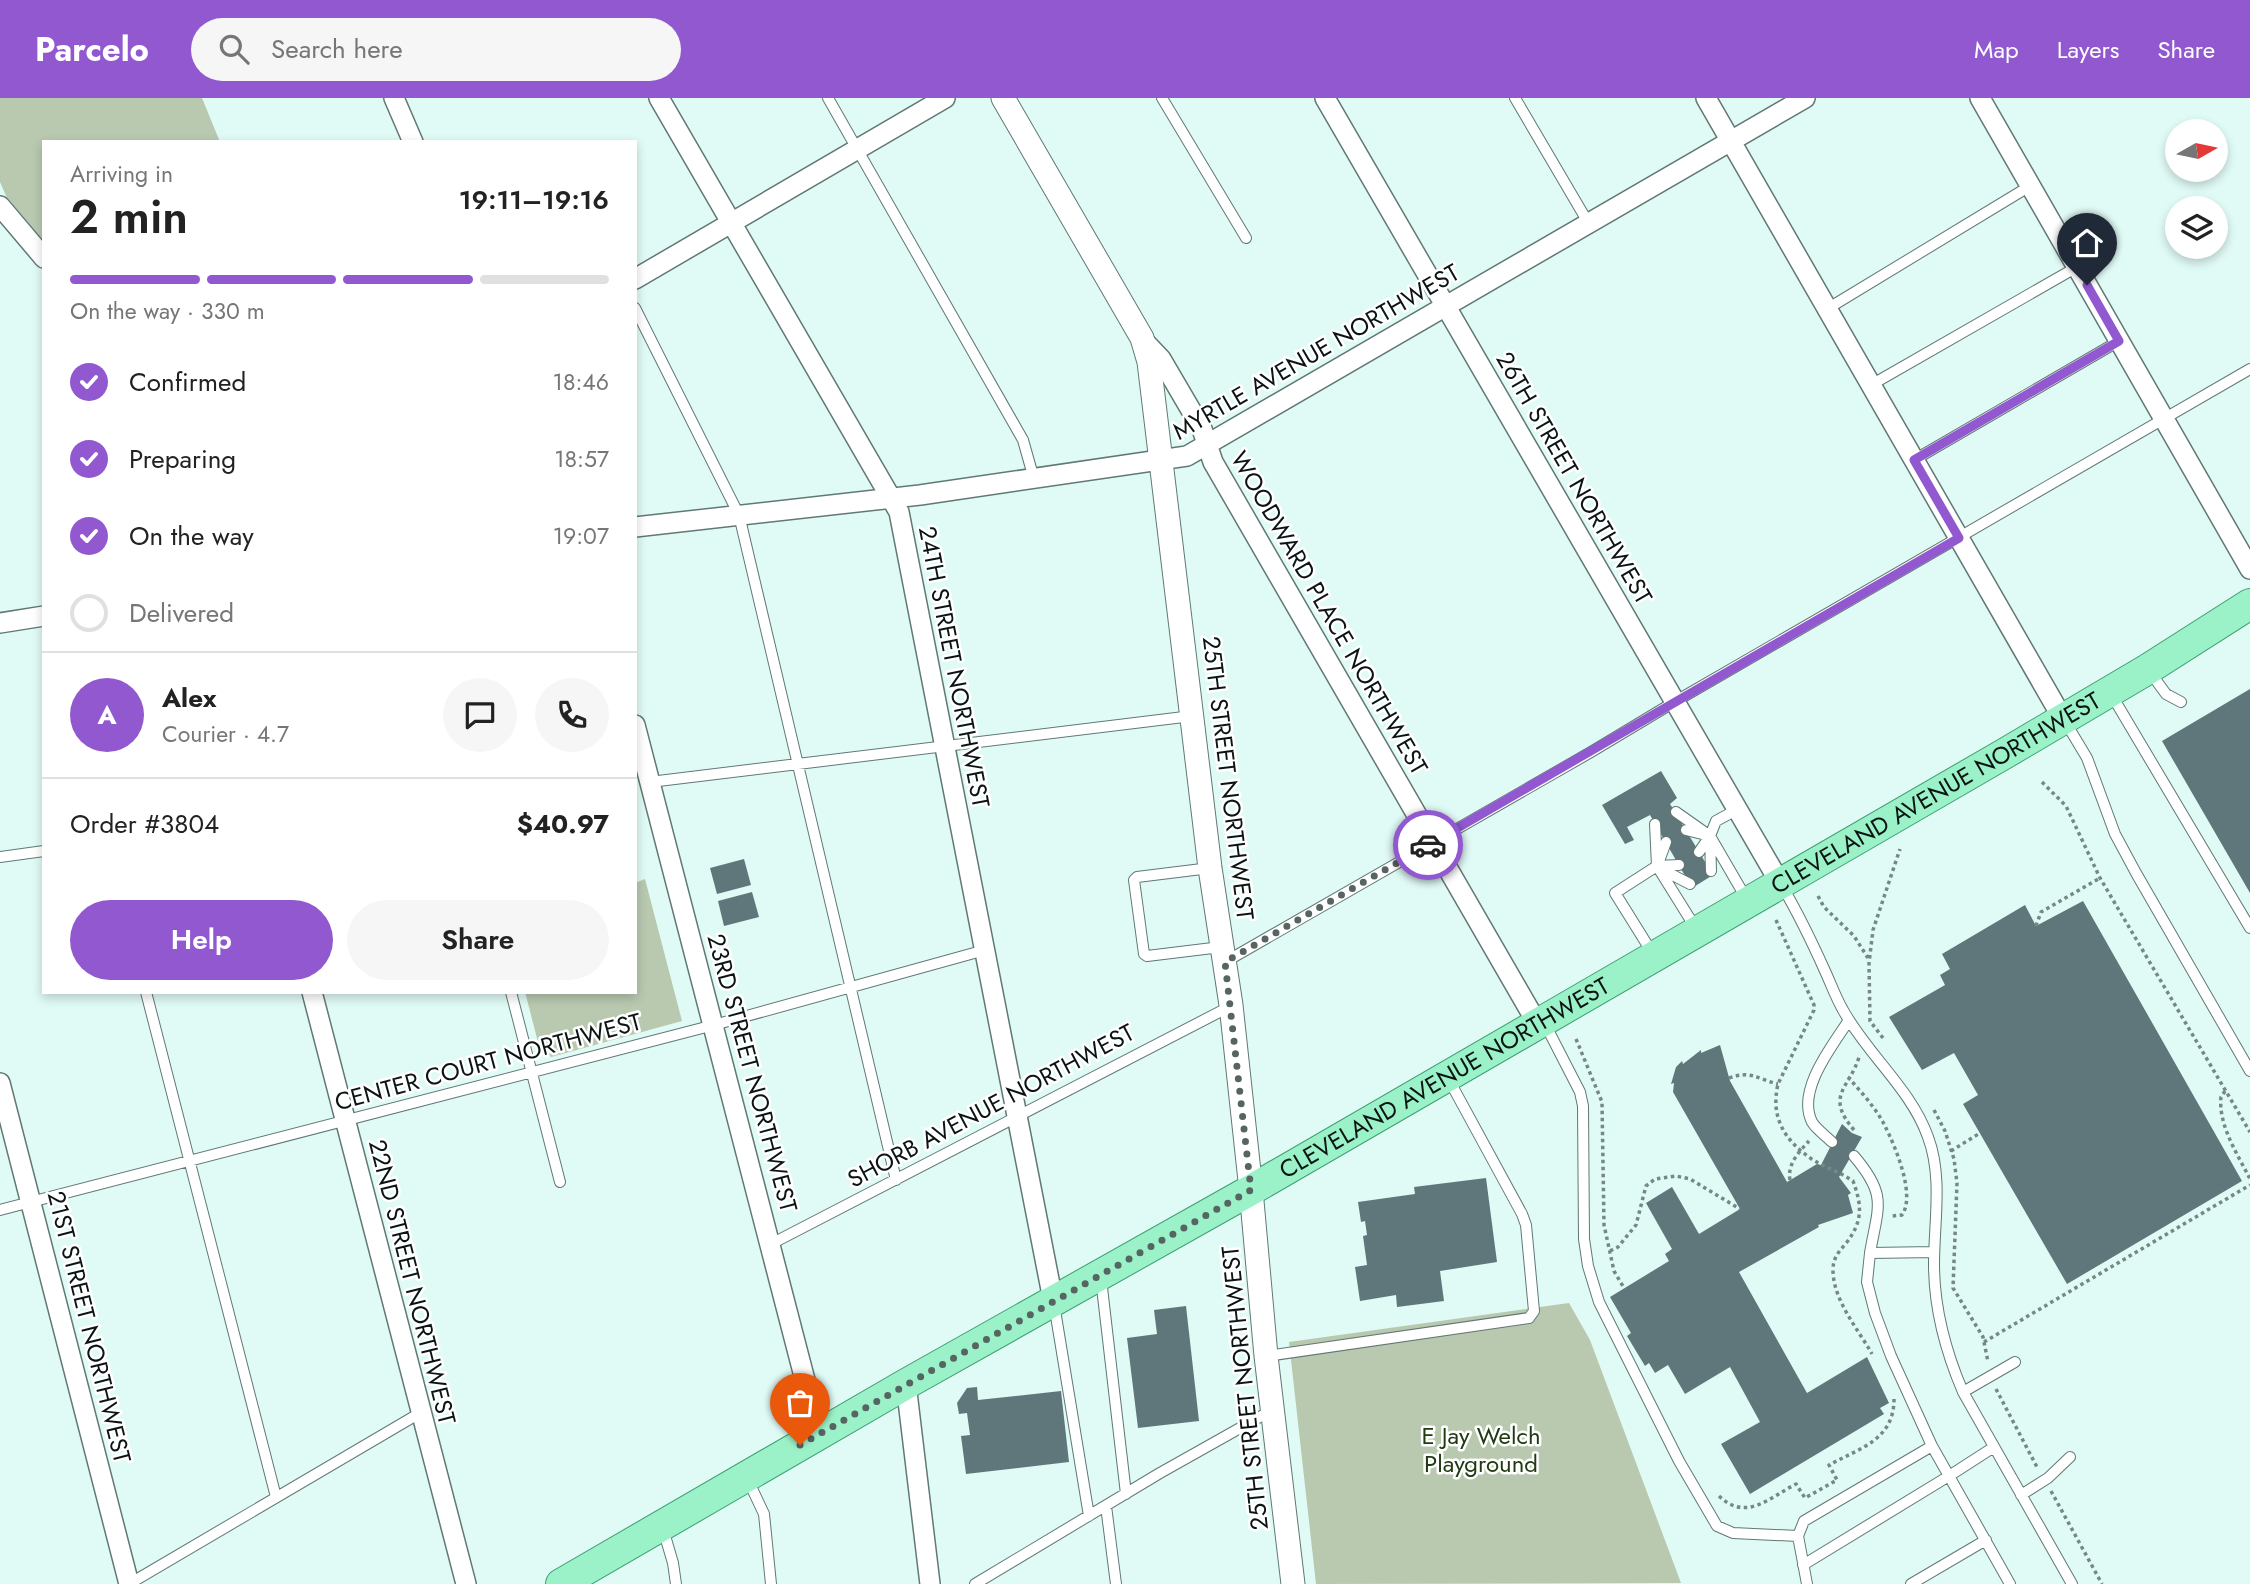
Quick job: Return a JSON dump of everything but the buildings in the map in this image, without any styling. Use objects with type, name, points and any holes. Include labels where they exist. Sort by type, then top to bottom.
[{"type":"main road","name":"CLEVELAND AVENUE NORTHWEST","points":[[561,1584],[1100,1273],[1251,1190],[2063,719],[2250,604]]},
{"type":"street","points":[[394,98],[412,140]]},
{"type":"street","name":"24TH STREET NORTHWEST","points":[[659,98],[899,512],[1053,1300]]},
{"type":"street","points":[[637,278],[946,98]]},
{"type":"street","name":"25TH STREET NORTHWEST","points":[[1003,98],[1142,338],[1149,362],[1194,716],[1210,868],[1231,1006],[1266,1356],[1293,1584]]},
{"type":"street","name":"26TH STREET NORTHWEST","points":[[1325,98],[1780,883]]},
{"type":"street","points":[[1706,98],[2063,719]]},
{"type":"street","name":"MYRTLE AVENUE NORTHWEST","points":[[637,527],[891,498],[1187,456],[1805,98]]},
{"type":"street","points":[[1980,98],[2250,569]]},
{"type":"street","points":[[0,206],[42,256]]},
{"type":"street","name":"WOODWARD PLACE NORTHWEST","points":[[1142,338],[1161,359],[1202,429],[1213,462],[1433,843],[1540,1022]]},
{"type":"street","points":[[0,622],[42,616]]},
{"type":"street","name":"23RD STREET NORTHWEST","points":[[637,733],[819,1434]]},
{"type":"street","name":"22ND STREET NORTHWEST","points":[[313,994],[466,1584]]},
{"type":"street","name":"21ST STREET NORTHWEST","points":[[0,1083],[129,1584]]},
{"type":"street","points":[[906,1384],[930,1584]]},
{"type":"lane","points":[[828,98],[1023,440],[1035,479]]},
{"type":"lane","points":[[1162,98],[1246,238]]},
{"type":"lane","points":[[1515,98],[1589,224]]},
{"type":"lane","points":[[1827,309],[2030,186]]},
{"type":"lane","points":[[1871,385],[2077,267]]},
{"type":"lane","points":[[637,312],[739,515],[896,1180]]},
{"type":"lane","points":[[1914,460],[2119,341]]},
{"type":"lane","points":[[1210,868],[1137,877],[1135,880],[1144,954],[1224,955],[1433,843],[2250,369]]},
{"type":"lane","points":[[2148,669],[2166,694],[2181,702]]},
{"type":"lane","points":[[2110,691],[2250,928]]},
{"type":"lane","points":[[650,782],[1194,716]]},
{"type":"lane","points":[[2063,719],[2087,758],[2115,834],[2250,1071]]},
{"type":"lane","points":[[1699,852],[1716,821],[1738,809]]},
{"type":"lane","points":[[1675,812],[1710,836],[1748,901]]},
{"type":"lane","points":[[1655,824],[1657,866],[1698,930]]},
{"type":"lane","points":[[1686,830],[1710,836]]},
{"type":"lane","points":[[1710,836],[1711,871]]},
{"type":"lane","points":[[1657,866],[1666,842]]},
{"type":"lane","points":[[0,857],[42,851]]},
{"type":"lane","points":[[1654,956],[1615,893],[1657,866],[1679,865]]},
{"type":"lane","points":[[1657,866],[1690,884]]},
{"type":"lane","points":[[1780,883],[1799,914],[1842,1008],[1863,1043],[1914,1108],[1928,1137],[1934,1162],[1936,1190],[1935,1297],[1950,1364],[1963,1392],[2071,1584]]},
{"type":"lane","name":"CENTER COURT NORTHWEST","points":[[0,1210],[713,1025],[985,950]]},
{"type":"lane","points":[[147,994],[276,1497]]},
{"type":"lane","points":[[512,994],[560,1182]]},
{"type":"lane","name":"SHORB AVENUE NORTHWEST","points":[[771,1244],[1231,1006]]},
{"type":"lane","points":[[1832,1142],[1812,1122],[1810,1087],[1819,1067],[1849,1020]]},
{"type":"lane","points":[[1540,1022],[1580,1092],[1583,1106],[1584,1239],[1588,1266],[1599,1302],[1679,1461],[1717,1526],[1733,1533],[1798,1536]]},
{"type":"lane","points":[[1266,1356],[1529,1318],[1534,1311],[1526,1225],[1522,1214],[1447,1076]]},
{"type":"lane","points":[[1854,1156],[1870,1175],[1877,1189],[1877,1215],[1867,1282],[1875,1313],[1891,1356],[1932,1446],[2010,1584]]},
{"type":"lane","points":[[1870,1253],[1934,1251]]},
{"type":"lane","points":[[1100,1273],[1126,1494]]},
{"type":"lane","points":[[1053,1300],[1088,1516]]},
{"type":"lane","points":[[1963,1392],[2015,1362]]},
{"type":"lane","points":[[975,1584],[1272,1410]]},
{"type":"lane","points":[[129,1584],[420,1413]]},
{"type":"lane","points":[[1807,1584],[1798,1536],[1804,1521],[1932,1446]]},
{"type":"lane","points":[[1803,1565],[1994,1447]]},
{"type":"lane","points":[[2021,1495],[2045,1480],[2070,1457]]},
{"type":"lane","points":[[747,1476],[764,1514],[771,1584]]},
{"type":"lane","points":[[1106,1506],[1116,1584]]},
{"type":"lane","points":[[662,1525],[676,1584]]},
{"type":"lane","points":[[1911,1584],[1986,1540]]},
{"type":"path","points":[[2042,782],[2066,806],[2100,877],[2250,1132]]},
{"type":"path","points":[[1854,1130],[1843,1114],[1839,1101],[1843,1085],[1857,1064],[1870,1021],[1873,930],[1900,849]]},
{"type":"path","points":[[2036,926],[2040,912],[2100,877]]},
{"type":"path","points":[[1818,896],[1824,906],[1854,936],[1870,960]]},
{"type":"path","points":[[1776,920],[1814,1005],[1778,1084],[1777,1121],[1786,1137],[1813,1159],[1853,1181],[1860,1200],[1856,1228],[1835,1255],[1833,1270],[1841,1300],[1875,1359]]},
{"type":"path","points":[[1870,1021],[1888,1045]]},
{"type":"path","points":[[1576,1039],[1602,1102],[1604,1224],[1614,1271],[1624,1288]]},
{"type":"path","points":[[1729,1078],[1742,1073],[1778,1084]]},
{"type":"path","points":[[1848,1077],[1885,1125],[1901,1165],[1907,1191],[1907,1202],[1902,1215],[1859,1213]]},
{"type":"path","points":[[2226,1091],[2221,1097],[2221,1111],[2231,1141],[2250,1179]]},
{"type":"path","points":[[1930,1104],[1945,1130],[1957,1183],[1953,1288],[1984,1342],[1997,1393],[2102,1584]]},
{"type":"path","points":[[1790,1180],[1789,1173],[1794,1160],[1820,1129]]},
{"type":"path","points":[[1951,1150],[1980,1133]]},
{"type":"path","points":[[1609,1251],[1618,1247],[1636,1225],[1646,1186],[1655,1179],[1676,1176],[1690,1179],[1741,1209]]},
{"type":"path","points":[[1984,1342],[2250,1185]]},
{"type":"path","points":[[1716,1494],[1726,1503],[1741,1509],[1753,1508],[1796,1484],[1805,1498],[1837,1480],[1829,1465],[1879,1437],[1888,1429],[1894,1400],[1889,1390]]},
{"type":"green space","points":[[0,98],[202,98],[219,140],[42,140],[42,240],[6,196],[0,182]]},
{"type":"green space","points":[[645,879],[682,1021],[551,1057],[539,1046],[526,994],[637,994],[637,882]]},
{"type":"green space","name":"E Jay Welch Playground","points":[[1569,1303],[1590,1340],[1681,1583],[1316,1584],[1289,1342]]},
{"type":"way so far","points":[[800,1445],[1251,1190],[1225,962],[1428,845]]},
{"type":"route","points":[[1428,845],[1959,538],[1914,460],[2119,341],[2087,285]]}]
